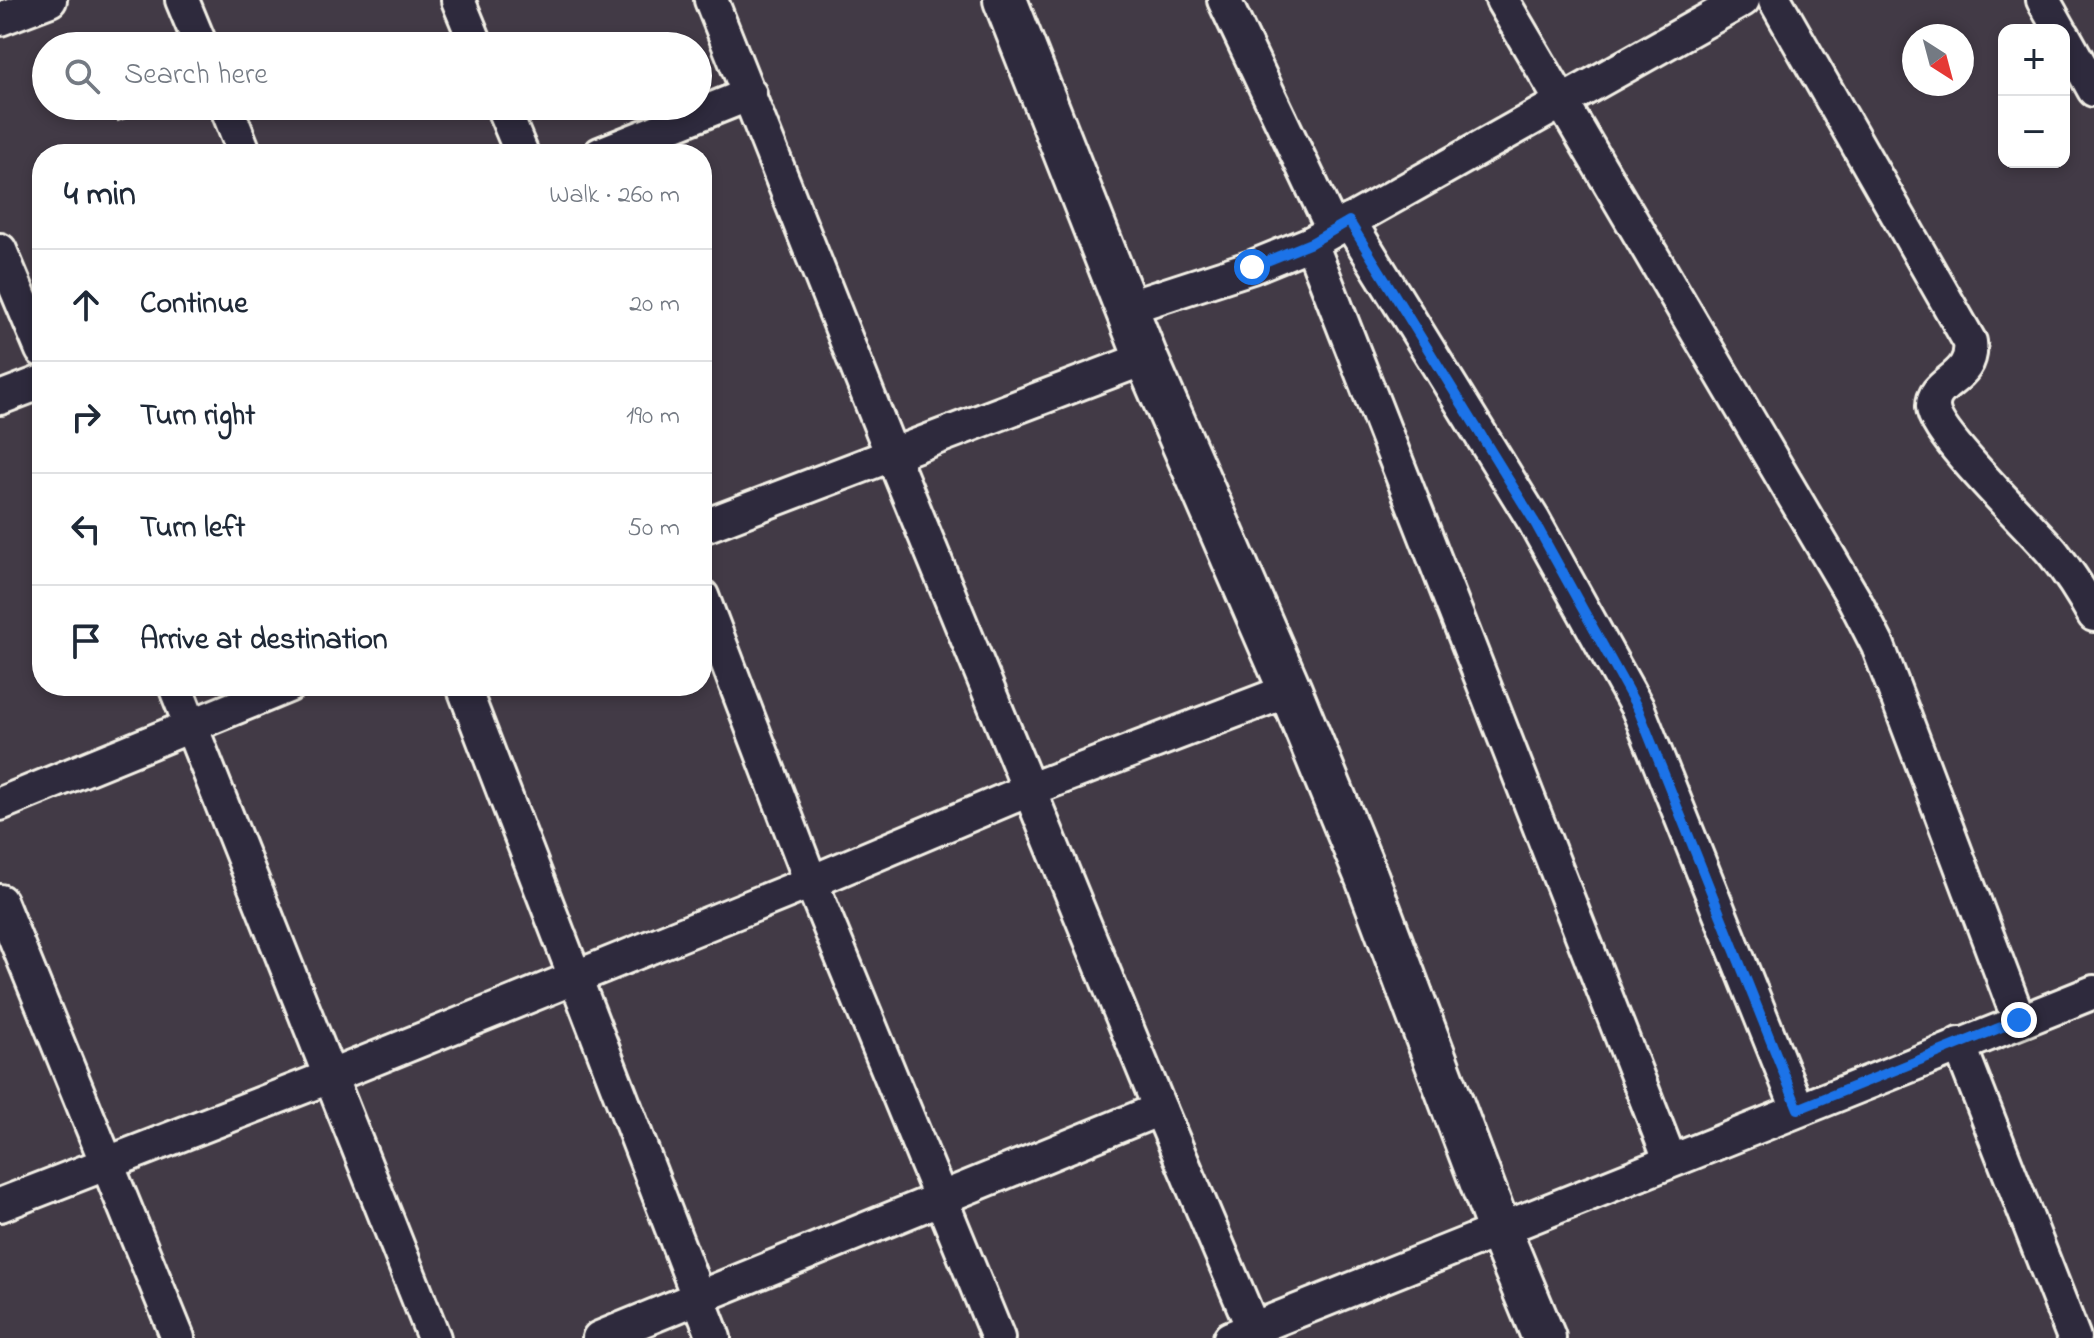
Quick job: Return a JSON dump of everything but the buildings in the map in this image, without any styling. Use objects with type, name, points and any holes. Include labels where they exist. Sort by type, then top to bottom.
[{"type":"street","points":[[0,19],[50,0]]},
{"type":"street","points":[[182,0],[195,32]]},
{"type":"street","points":[[458,0],[471,32]]},
{"type":"street","points":[[711,0],[892,455],[1160,1109],[1247,1335],[1499,1229],[2094,992]]},
{"type":"street","points":[[1005,0],[1146,358],[1290,690],[1367,878],[1499,1229],[1544,1338]]},
{"type":"street","points":[[1224,0],[1331,231],[1670,1160]]},
{"type":"street","points":[[1502,0],[1847,586],[1872,635],[2019,1020]]},
{"type":"street","points":[[1126,308],[1252,267],[1331,231],[1743,0]]},
{"type":"street","points":[[1775,0],[1970,342],[1972,355],[1966,366],[1935,395],[1933,408],[1936,417],[1967,460],[2052,552],[2086,579],[2094,615]]},
{"type":"street","points":[[2043,0],[2057,24]]},
{"type":"street","points":[[2070,47],[2094,90]]},
{"type":"street","points":[[712,109],[750,94]]},
{"type":"street","points":[[232,120],[241,144]]},
{"type":"street","points":[[508,120],[518,144]]},
{"type":"street","points":[[625,144],[685,120]]},
{"type":"street","points":[[1331,231],[1534,521],[1638,709],[1798,1109]]},
{"type":"street","points":[[0,250],[32,326]]},
{"type":"street","points":[[712,523],[1146,358]]},
{"type":"street","points":[[0,398],[32,386]]},
{"type":"street","points":[[712,622],[811,882],[998,1338]]},
{"type":"street","points":[[0,1205],[329,1077],[811,882],[1031,789],[1290,690]]},
{"type":"street","points":[[179,696],[434,1338]]},
{"type":"street","points":[[0,804],[264,696]]},
{"type":"street","points":[[467,696],[714,1338]]},
{"type":"street","points":[[0,901],[178,1338]]},
{"type":"street","points":[[1959,1044],[2074,1338]]},
{"type":"street","points":[[599,1338],[1160,1109]]},
{"type":"route","points":[[1252,267],[1311,243],[1349,221],[1534,521],[1638,709],[1798,1109],[2019,1020]]}]
